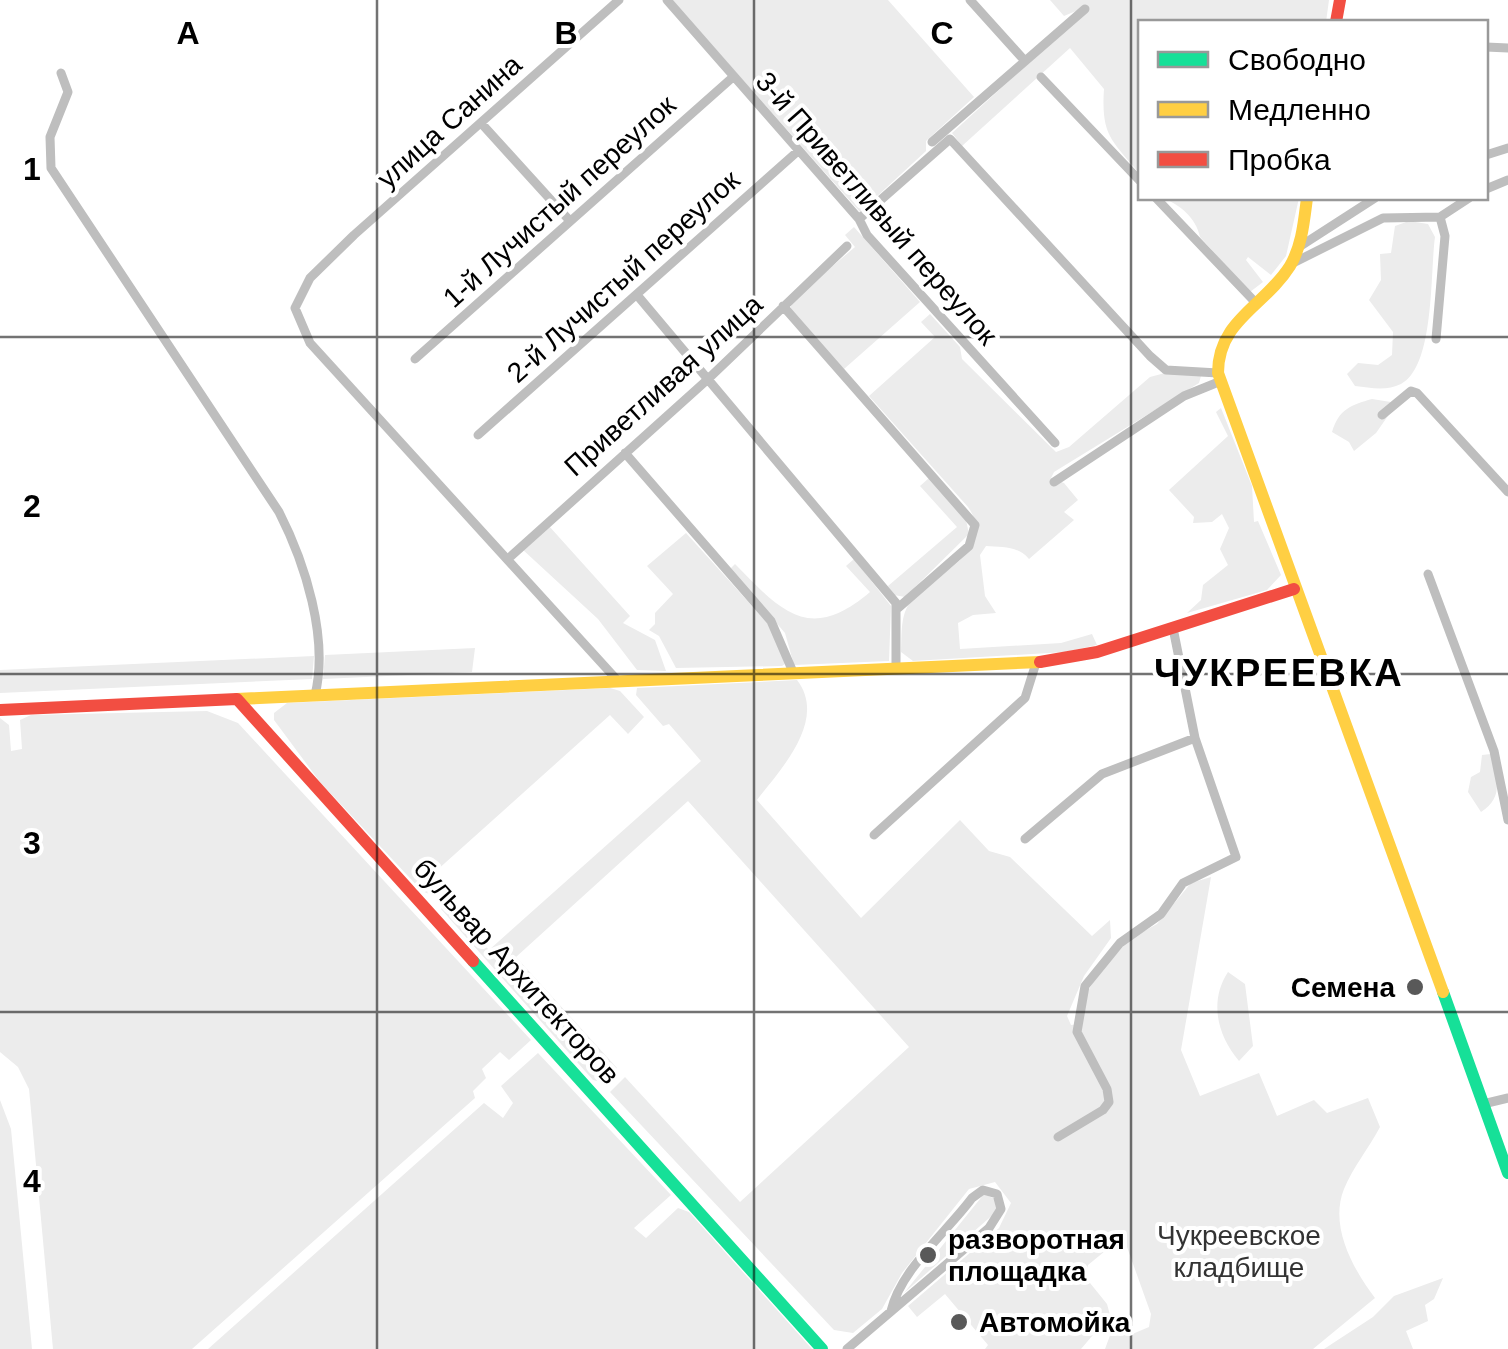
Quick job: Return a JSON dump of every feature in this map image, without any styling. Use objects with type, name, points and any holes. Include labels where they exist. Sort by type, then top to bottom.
[{"type":"main road","points":[[1308,200],[1291,264],[1221,340],[1219,377],[1508,1174]]},
{"type":"main road","points":[[0,710],[1036,664],[1097,652],[1294,588]]},
{"type":"main road","name":"бульвар Архитекторов","points":[[237,699],[822,1349]]},
{"type":"main road","name":"бульвар Архитекторов","points":[[760,1276],[832,1349]]},
{"type":"street","name":"улица Санина","points":[[509,558],[310,343],[294,308],[310,278],[620,0]]},
{"type":"street","name":"3-й Приветливый переулок","points":[[668,0],[859,219],[868,235],[1055,443]]},
{"type":"street","points":[[970,0],[1026,61]]},
{"type":"street","points":[[932,142],[1085,9]]},
{"type":"street","points":[[61,73],[68,92],[50,137],[51,168],[247,459],[286,527],[318,642],[320,665],[315,694]]},
{"type":"street","name":"1-й Лучистый переулок","points":[[414,359],[733,77]]},
{"type":"street","points":[[1041,77],[1138,180]]},
{"type":"street","points":[[480,123],[570,221]]},
{"type":"street","points":[[859,219],[950,139],[1150,356],[1166,370],[1219,377]]},
{"type":"street","name":"2-й Лучистый переулок","points":[[478,435],[798,151]]},
{"type":"street","points":[[1158,200],[1256,302]]},
{"type":"street","points":[[1298,247],[1372,200]]},
{"type":"street","points":[[1291,264],[1383,218],[1440,216],[1466,200]]},
{"type":"street","points":[[1436,340],[1445,236],[1440,216]]},
{"type":"street","name":"Приветливая улица","points":[[509,558],[708,380],[847,246]]},
{"type":"street","points":[[637,295],[898,608],[896,669]]},
{"type":"street","points":[[783,306],[975,526],[969,546],[898,608]]},
{"type":"street","points":[[1054,482],[1219,377]]},
{"type":"street","points":[[1382,415],[1398,398],[1417,393],[1508,492]]},
{"type":"street","points":[[624,453],[771,621],[792,672]]},
{"type":"street","points":[[509,558],[618,681]]},
{"type":"street","points":[[1428,574],[1496,755],[1508,820]]},
{"type":"street","points":[[1058,1137],[1103,1110],[1109,1102],[1107,1089],[1077,1032],[1080,1000],[1090,976],[1131,933],[1161,914],[1183,883],[1236,857],[1195,738],[1173,628]]},
{"type":"street","points":[[874,835],[1025,698],[1036,664]]},
{"type":"street","points":[[1025,839],[1102,774],[1195,738]]},
{"type":"street","points":[[1496,755],[1508,758]]},
{"type":"street","points":[[1483,1104],[1508,1098]]},
{"type":"street","points":[[847,1349],[891,1311],[996,1220],[1002,1202],[997,1194],[983,1190],[972,1198],[903,1283],[891,1311]]},
{"type":"green space","points":[[672,0],[888,0],[974,97],[926,141],[926,151],[860,212]]},
{"type":"green space","points":[[1050,0],[1329,0],[1326,20],[1138,20],[1138,172],[1106,127],[1104,89],[1070,48],[962,146],[952,133],[1088,6],[1064,16]]},
{"type":"green space","points":[[1166,200],[1299,200],[1286,256],[1271,275],[1248,257],[1246,260],[1263,282],[1250,292],[1175,204]]},
{"type":"green space","points":[[1409,221],[1428,224],[1435,237],[1429,317],[1420,358],[1401,384],[1385,388],[1355,386],[1347,374],[1358,363],[1378,365],[1392,355],[1393,332],[1369,300],[1381,280],[1380,254],[1391,253],[1395,226]]},
{"type":"green space","points":[[854,227],[920,302],[844,369],[790,309],[794,299],[855,247],[845,235]]},
{"type":"green space","points":[[930,314],[960,347],[962,359],[1056,452],[1069,447],[1150,377],[1165,373],[1201,376],[1199,383],[1054,472],[1051,478],[1064,483],[1078,500],[1064,512],[1074,520],[1029,559],[1015,549],[986,546],[980,555],[985,596],[996,613],[973,615],[958,623],[960,649],[1061,643],[1092,634],[1097,645],[1065,652],[913,661],[901,652],[903,621],[909,604],[970,550],[976,537],[976,523],[968,507],[869,396],[935,337],[921,322]]},
{"type":"green space","points":[[1372,399],[1397,403],[1376,433],[1354,451],[1349,442],[1332,432],[1347,409]]},
{"type":"green space","points":[[1221,408],[1252,486],[1254,522],[1258,521],[1281,575],[1267,590],[1187,613],[1201,600],[1203,585],[1228,565],[1220,549],[1229,528],[1222,514],[1212,522],[1193,523],[1194,517],[1169,490],[1228,436],[1216,412]]},
{"type":"green space","points":[[929,478],[966,520],[969,534],[905,597],[894,595],[888,586],[957,527],[920,486]]},
{"type":"green space","points":[[549,526],[630,616],[623,623],[655,640],[666,671],[637,670],[598,619],[522,549]]},
{"type":"green space","points":[[686,533],[770,626],[785,664],[676,668],[659,636],[649,630],[655,624],[655,613],[673,594],[647,566]]},
{"type":"green space","points":[[854,559],[891,606],[889,661],[794,665],[785,633],[730,569],[735,564],[782,607],[813,618],[849,608],[870,592],[846,566]]},
{"type":"green space","points":[[475,648],[472,672],[323,679],[325,655]]},
{"type":"green space","points":[[314,656],[312,679],[0,693],[0,670]]},
{"type":"green space","name":"Чукреевское кладбище","points":[[797,680],[805,695],[804,728],[788,759],[757,800],[861,918],[960,820],[989,851],[1010,857],[1092,936],[1110,920],[1111,938],[1084,976],[1067,1016],[1071,1025],[1081,1024],[1088,991],[1130,939],[1157,924],[1191,883],[1211,877],[1181,1050],[1200,1096],[1259,1073],[1277,1116],[1314,1100],[1327,1113],[1368,1098],[1380,1127],[1344,1189],[1339,1218],[1352,1261],[1375,1298],[1313,1349],[1105,1349],[1112,1330],[1121,1327],[1130,1335],[1149,1327],[1151,1314],[1127,1247],[1110,1247],[1088,1265],[1086,1278],[1107,1304],[1110,1315],[1081,1349],[985,1349],[988,1345],[945,1294],[917,1317],[908,1306],[999,1228],[1011,1203],[995,1182],[969,1189],[902,1273],[882,1309],[853,1333],[834,1330],[610,1092],[625,1077],[740,1202],[909,1047],[688,801],[516,957],[617,1068],[601,1082],[593,1080],[441,909],[446,904],[489,950],[701,761],[669,724],[663,726],[636,695],[637,688]]},
{"type":"green space","points":[[610,688],[620,691],[644,717],[628,734],[610,715],[426,880],[438,894],[434,896],[422,891],[320,782],[274,720],[274,713],[287,703]]},
{"type":"green space","points":[[207,711],[238,723],[531,1040],[509,1060],[500,1052],[482,1069],[486,1078],[473,1091],[475,1098],[192,1349],[53,1349],[29,1089],[18,1067],[0,1052],[0,718],[9,725],[11,751],[22,749],[20,720],[31,715]]},
{"type":"green space","points":[[1491,754],[1496,793],[1481,812],[1468,792],[1471,777],[1480,772],[1482,755]]},
{"type":"green space","points":[[1228,972],[1245,984],[1253,1046],[1239,1061],[1225,1040],[1218,1018],[1219,994]]},
{"type":"green space","points":[[538,1053],[671,1195],[634,1228],[646,1238],[678,1208],[689,1212],[812,1349],[208,1349],[484,1103],[503,1118],[513,1103],[501,1086]]},
{"type":"green space","points":[[0,1100],[11,1129],[32,1349],[0,1349]]},
{"type":"green space","points":[[984,1194],[997,1200],[996,1212],[904,1293]]},
{"type":"green space","points":[[1443,1278],[1434,1299],[1425,1305],[1428,1321],[1406,1331],[1413,1349],[1324,1349],[1373,1317],[1394,1296]]},
{"type":"traffic: fast","points":[[473,961],[822,1349]]},
{"type":"traffic: fast","points":[[1443,992],[1508,1173]]},
{"type":"traffic: slow","points":[[1307,200],[1302,233],[1290,266],[1234,326],[1220,355],[1218,373],[1443,992]]},
{"type":"traffic: slow","points":[[237,699],[1040,662]]},
{"type":"traffic: jam","points":[[1336,20],[1340,0]]},
{"type":"traffic: jam","points":[[1040,662],[1097,652],[1294,589]]},
{"type":"traffic: jam","points":[[0,710],[237,699],[473,961]]},
{"type":"place","name":"Семена","points":[[1415,987]]},
{"type":"place","name":"разворотная площадка","points":[[928,1255]]},
{"type":"place","name":"Автомойка","points":[[959,1322]]},
{"type":"district","name":"ЧУКРЕЕВКА","points":[[1279,673]]}]
